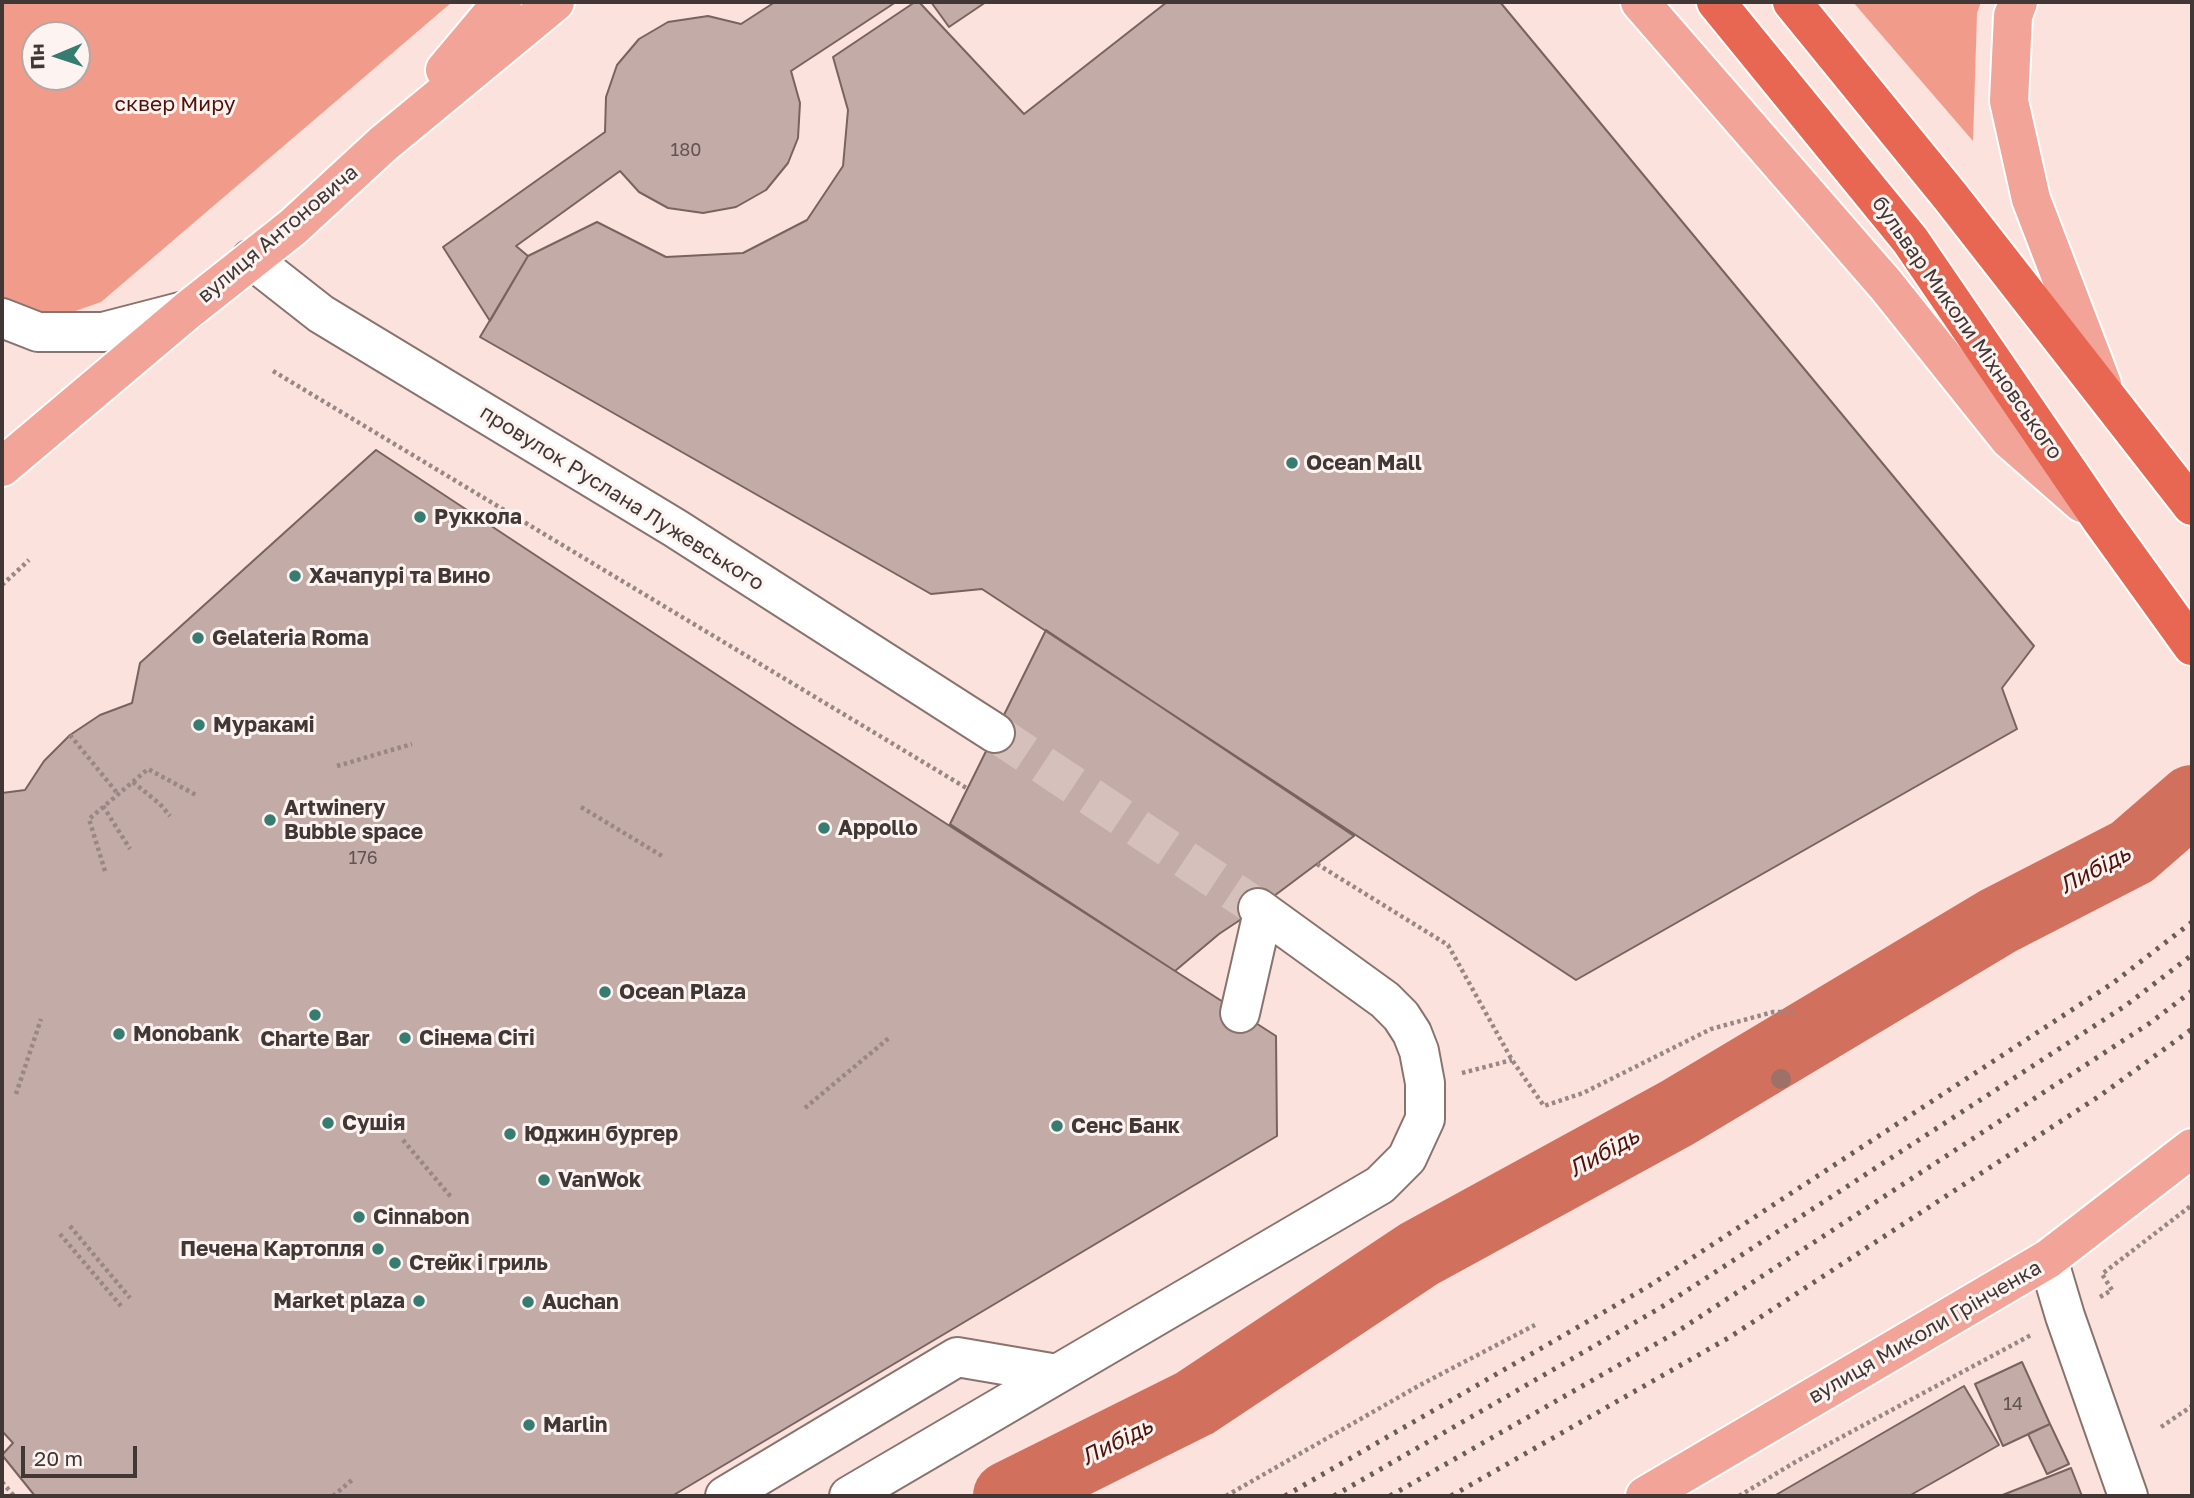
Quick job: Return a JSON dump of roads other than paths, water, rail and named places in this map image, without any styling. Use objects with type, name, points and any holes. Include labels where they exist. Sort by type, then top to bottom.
[{"type":"highway","name":"бульвар Миколи Міхновського","points":[[1716,2],[1910,240],[2186,639]]},
{"type":"highway","points":[[1792,2],[1951,196],[2192,506]]},
{"type":"main road","points":[[383,144],[502,2]]},
{"type":"main road","name":"вулиця Антоновича","points":[[2,467],[188,310],[293,227],[383,144],[555,2]]},
{"type":"main road","points":[[1640,2],[1886,285],[2009,439],[2102,521]]},
{"type":"main road","points":[[2018,2],[2013,16],[2009,101],[2031,199],[2108,399]]},
{"type":"main road","name":"вулиця Миколи Грінченка","points":[[1644,1496],[2048,1259],[2192,1148]]},
{"type":"street","name":"провулок Руслана Лужевського","points":[[251,259],[321,314],[675,528],[995,733]]},
{"type":"street","points":[[2,318],[38,332],[103,332],[188,310]]},
{"type":"street","points":[[849,1496],[1380,1185],[1407,1158],[1425,1119],[1426,1083],[1412,1033],[1401,1016],[1385,1000],[1261,910],[1240,1013]]},
{"type":"street","points":[[2048,1259],[2065,1316],[2128,1496]]},
{"type":"street","points":[[725,1496],[957,1357],[1057,1374]]},
{"type":"waterway","name":"Либідь","points":[[1008,1496],[1195,1403],[1419,1254],[1677,1113],[1998,921],[2132,852],[2192,800]]},
{"type":"tunnel","points":[[995,733],[1258,908]]},
{"type":"railway","points":[[1285,1496],[1649,1286],[2113,983],[2192,922]]},
{"type":"railway","points":[[1334,1496],[1660,1308],[2125,1006],[2192,955]]},
{"type":"railway","points":[[1390,1496],[1675,1333],[2150,1023],[2192,991]]},
{"type":"railway","points":[[1451,1496],[1730,1337],[2101,1095],[2192,1029]]},
{"type":"place","name":"Ocean Mall","points":[[1292,463]]},
{"type":"place","name":"Руккола","points":[[420,517]]},
{"type":"place","name":"Хачапурі та Вино","points":[[295,576]]},
{"type":"place","name":"Gelateria Roma","points":[[198,638]]},
{"type":"place","name":"Муракамі","points":[[199,725]]},
{"type":"place","name":"Artwinery Bubble space","points":[[270,820]]},
{"type":"place","name":"Appollo","points":[[824,828]]},
{"type":"place","name":"Ocean Plaza","points":[[605,992]]},
{"type":"place","name":"Charte Bar","points":[[315,1015]]},
{"type":"place","name":"Monobank","points":[[119,1034]]},
{"type":"place","name":"Сінема Сіті","points":[[405,1038]]},
{"type":"place","name":"Сушія","points":[[328,1123]]},
{"type":"place","name":"Сенс Банк","points":[[1057,1126]]},
{"type":"place","name":"Юджин бургер","points":[[510,1134]]},
{"type":"place","name":"VanWok","points":[[544,1180]]},
{"type":"place","name":"Cinnabon","points":[[359,1217]]},
{"type":"place","name":"Печена Картопля","points":[[378,1249]]},
{"type":"place","name":"Стейк і гриль","points":[[395,1263]]},
{"type":"place","name":"Market plaza","points":[[419,1301]]},
{"type":"place","name":"Auchan","points":[[528,1302]]},
{"type":"place","name":"Marlin","points":[[529,1425]]},
{"type":"park label","name":"сквер Миру","points":[[175,104]]}]
